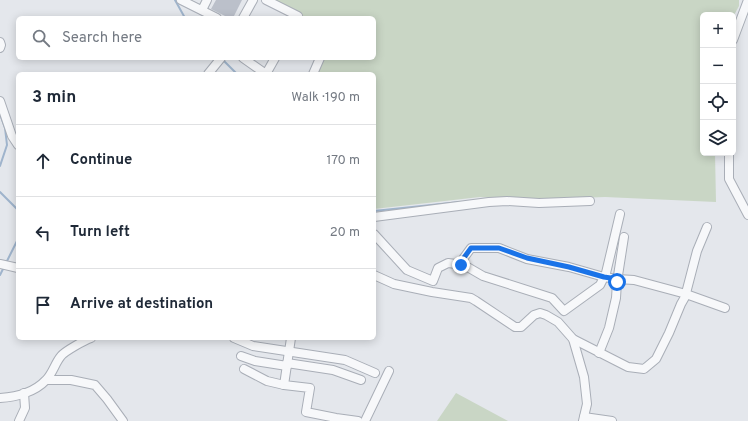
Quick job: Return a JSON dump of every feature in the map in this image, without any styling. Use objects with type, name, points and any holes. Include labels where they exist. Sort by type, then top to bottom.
[{"type":"street","points":[[181,0],[213,16]]},
{"type":"street","points":[[202,10],[207,0]]},
{"type":"street","points":[[244,16],[253,0]]},
{"type":"street","points":[[266,0],[296,16]]},
{"type":"street","points":[[736,32],[748,0]]},
{"type":"street","points":[[0,42],[0,48]]},
{"type":"street","points":[[209,72],[219,60]]},
{"type":"street","points":[[246,60],[264,72]]},
{"type":"street","points":[[268,72],[274,60]]},
{"type":"street","points":[[313,72],[319,60]]},
{"type":"street","points":[[0,102],[6,121],[16,143]]},
{"type":"street","points":[[729,156],[730,179],[748,215]]},
{"type":"street","points":[[376,217],[489,202],[507,201],[539,203],[590,201]]},
{"type":"street","points":[[376,236],[407,270],[433,281],[438,268],[448,263],[464,265],[483,276],[552,298],[564,311],[600,285],[606,273],[620,214]]},
{"type":"street","points":[[376,276],[394,284],[470,298],[515,327],[521,327],[534,315],[540,313],[546,315],[558,322],[573,339],[628,367],[644,369],[656,359],[669,333],[686,294],[697,251],[707,227]]},
{"type":"street","points":[[599,353],[609,328],[616,298],[617,279],[624,237]]},
{"type":"street","points":[[461,265],[463,259],[471,248],[499,248],[527,258],[569,267],[604,277],[634,280],[686,294],[725,308]]},
{"type":"street","points":[[3,264],[16,267]]},
{"type":"street","points":[[573,339],[584,377],[587,404],[584,419],[612,421]]},
{"type":"street","points":[[0,398],[24,393],[34,389],[47,380],[61,356],[85,340]]},
{"type":"street","points":[[239,340],[253,346],[345,360],[375,373]]},
{"type":"street","points":[[284,385],[291,340]]},
{"type":"street","points":[[241,356],[255,361],[333,370],[361,380]]},
{"type":"street","points":[[244,369],[267,381],[284,385],[310,388],[306,412],[336,420],[358,421]]},
{"type":"street","points":[[365,421],[389,371]]},
{"type":"street","points":[[47,380],[71,380],[95,385],[107,398],[123,421]]},
{"type":"street","points":[[19,421],[25,408],[24,393]]},
{"type":"green space","points":[[273,0],[739,0],[739,6],[736,12],[700,12],[700,156],[715,156],[716,202],[605,197],[527,200],[480,197],[376,209],[376,72],[317,72],[322,60],[376,60],[376,16],[301,16]]},
{"type":"green space","points":[[456,393],[508,421],[437,421]]},
{"type":"building","points":[[216,0],[242,0],[234,16],[225,16],[211,9]]},
{"type":"waterway","points":[[175,0],[184,16]]},
{"type":"waterway","points":[[223,60],[235,72]]},
{"type":"waterway","points":[[0,114],[5,128],[7,145],[0,166]]},
{"type":"waterway","points":[[0,192],[16,208]]},
{"type":"waterway","points":[[376,211],[460,202]]},
{"type":"waterway","points":[[6,263],[16,243]]},
{"type":"waterway","points":[[0,275],[4,267]]},
{"type":"route","points":[[461,265],[463,259],[471,248],[499,248],[527,258],[617,279],[617,282]]}]
